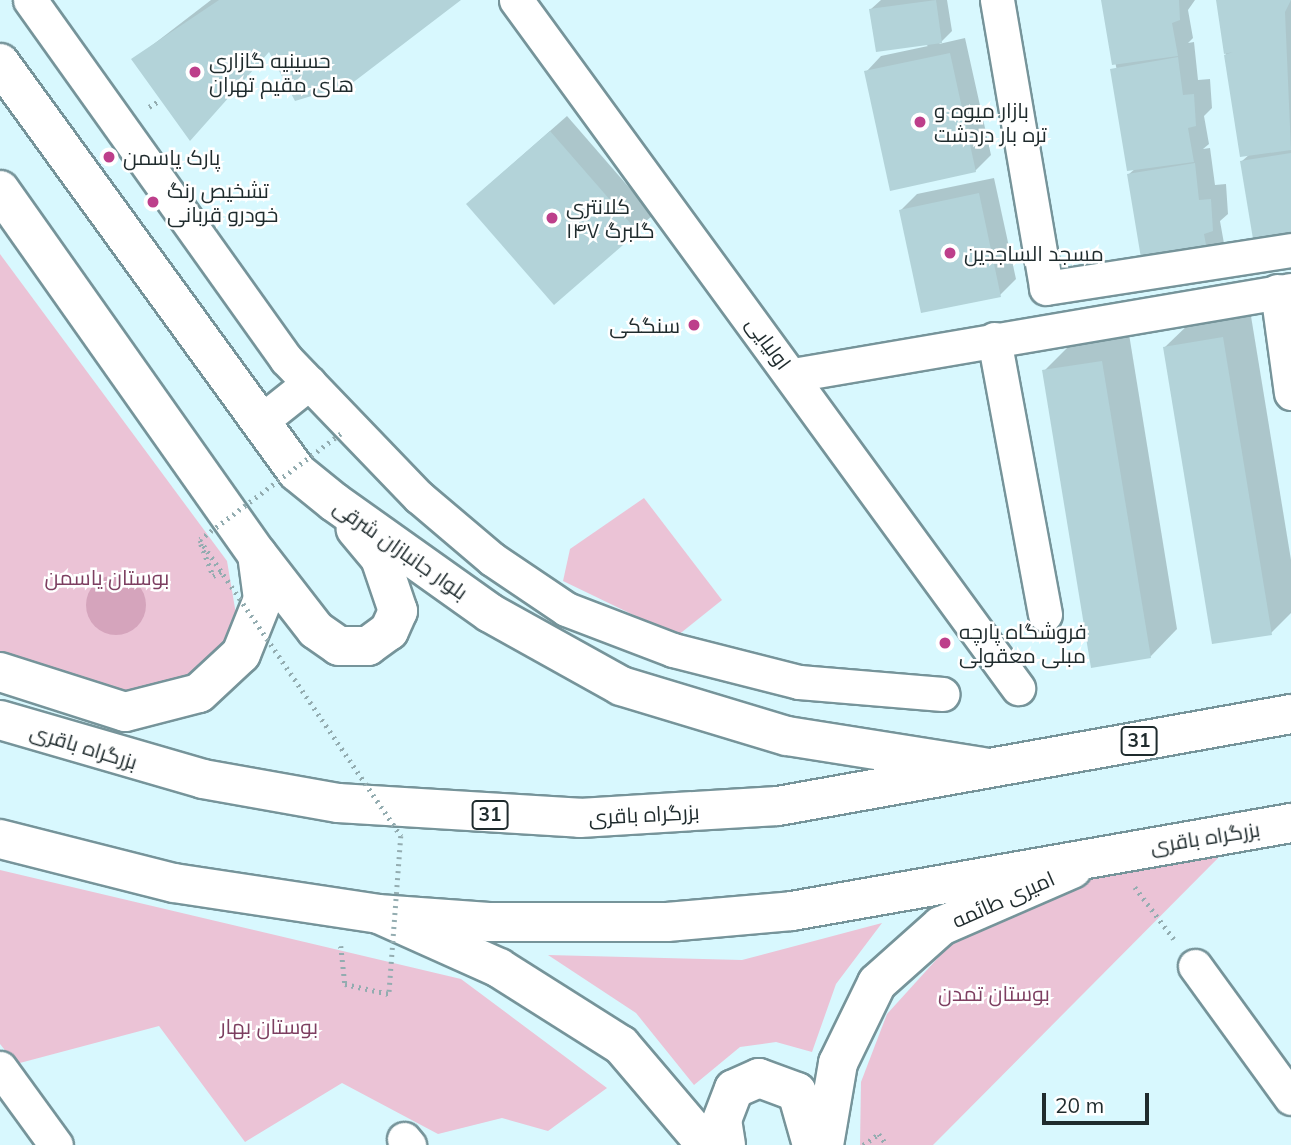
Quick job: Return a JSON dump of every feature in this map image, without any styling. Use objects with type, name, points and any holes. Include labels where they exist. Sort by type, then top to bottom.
[{"type":"main road","name":"بلوار جانبازان شرقی","points":[[0,63],[297,472],[334,502],[490,612],[621,686],[788,736],[987,768]]},
{"type":"main road","points":[[0,190],[257,554],[316,629],[339,646],[368,646],[389,631],[398,611],[392,584],[334,502]]},
{"type":"main road","points":[[0,672],[125,712],[199,693],[241,654],[262,599],[257,554]]},
{"type":"main road","name":"بزرگراه باقری","points":[[0,720],[85,750],[203,779],[338,803],[483,815],[580,818],[778,806],[1291,714]]},
{"type":"main road","name":"بزرگراه باقری","points":[[0,839],[174,883],[378,914],[489,922],[667,922],[792,912],[1109,852],[1291,823]]},
{"type":"main road","name":"امیری طائمه","points":[[824,1145],[838,1063],[877,983],[941,926],[1109,852]]},
{"type":"main road","points":[[378,914],[499,968],[621,1045],[706,1145]]},
{"type":"main road","points":[[726,1145],[722,1120],[734,1089],[760,1077],[797,1092],[812,1145]]},
{"type":"street","points":[[30,0],[309,383],[419,497],[492,559],[566,609],[673,649],[799,682],[943,694]]},
{"type":"street","name":"اولیایی","points":[[516,0],[793,375],[1018,688]]},
{"type":"street","points":[[997,0],[1046,288],[1291,250]]},
{"type":"street","points":[[793,375],[1284,290],[1291,393]]},
{"type":"street","points":[[994,339],[1045,614]]},
{"type":"street","points":[[260,422],[309,383]]},
{"type":"street","points":[[1195,966],[1291,1098]]},
{"type":"street","points":[[0,1068],[56,1145]]},
{"type":"path","points":[[200,540],[341,434]]},
{"type":"path","points":[[200,540],[213,576]]},
{"type":"path","points":[[200,540],[401,836],[388,994],[345,984]]},
{"type":"path","points":[[1109,852],[1195,966]]},
{"type":"path","points":[[862,1145],[879,1135],[887,1145]]},
{"type":"green space","name":"بوستان یاسمن","points":[[0,254],[227,561],[240,638],[218,685],[113,695],[0,651]]},
{"type":"green space","points":[[644,498],[722,600],[677,636],[563,581],[570,549]]},
{"type":"green space","name":"بوستان تمدن","points":[[1231,845],[933,1145],[860,1145],[861,1082],[887,1014],[955,939],[1102,869]]},
{"type":"green space","name":"بوستان بهار","points":[[0,870],[461,979],[607,1088],[548,1131],[502,1118],[438,1134],[342,1083],[245,1142],[159,1026],[16,1064],[0,1044]]},
{"type":"green space","points":[[882,923],[836,984],[812,1052],[776,1042],[740,1047],[694,1085],[636,1013],[548,955],[742,960]]},
{"type":"shaded area","points":[[110,575],[122,575],[141,588],[146,605],[144,617],[133,630],[122,635],[110,635],[91,622],[86,611],[86,599],[99,580]]},
{"type":"building","name":"حسینیه گازاری های مقیم تهران","points":[[219,0],[461,0],[351,84],[295,101],[269,52],[190,141],[131,59]]},
{"type":"building","points":[[936,0],[942,43],[876,52],[869,9]]},
{"type":"building","points":[[1101,0],[1179,0],[1180,20],[1172,23],[1178,56],[1112,65]]},
{"type":"building","points":[[1216,0],[1291,0],[1285,12],[1291,150],[1240,157],[1224,55],[1233,52],[1224,54]]},
{"type":"building","name":"بازار میوه و تره بار دردشت","points":[[950,53],[976,172],[890,191],[864,71]]},
{"type":"building","points":[[1178,57],[1183,95],[1194,94],[1196,126],[1188,128],[1194,162],[1127,171],[1110,69]]},
{"type":"building","name":"کلانتری ۱۴۷ گلبرگ","points":[[550,131],[638,232],[554,305],[466,204]]},
{"type":"building","points":[[1291,153],[1291,258],[1257,263],[1240,161]]},
{"type":"building","points":[[1195,163],[1199,200],[1211,199],[1213,231],[1204,234],[1210,267],[1144,276],[1127,174]]},
{"type":"building","name":"مسجد الساجدین","points":[[979,193],[1001,297],[921,313],[899,210]]},
{"type":"building","points":[[1223,337],[1272,635],[1212,644],[1163,347]]},
{"type":"building","points":[[1102,361],[1151,658],[1091,668],[1042,370]]},
{"type":"place","name":"حسینیه گازاری های مقیم تهران","points":[[195,72]]},
{"type":"place","name":"بازار میوه و تره بار دردشت","points":[[920,122]]},
{"type":"place","name":"پارک یاسمن","points":[[109,157]]},
{"type":"place","name":"تشخیص رنگ خودرو قربانی","points":[[153,202]]},
{"type":"place","name":"کلانتری ۱۴۷ گلبرگ","points":[[552,218]]},
{"type":"place","name":"مسجد الساجدین","points":[[950,253]]},
{"type":"place","name":"سنگکی","points":[[694,325]]},
{"type":"place","name":"فروشگاه پارچه مبلی معقولی","points":[[945,643]]}]
